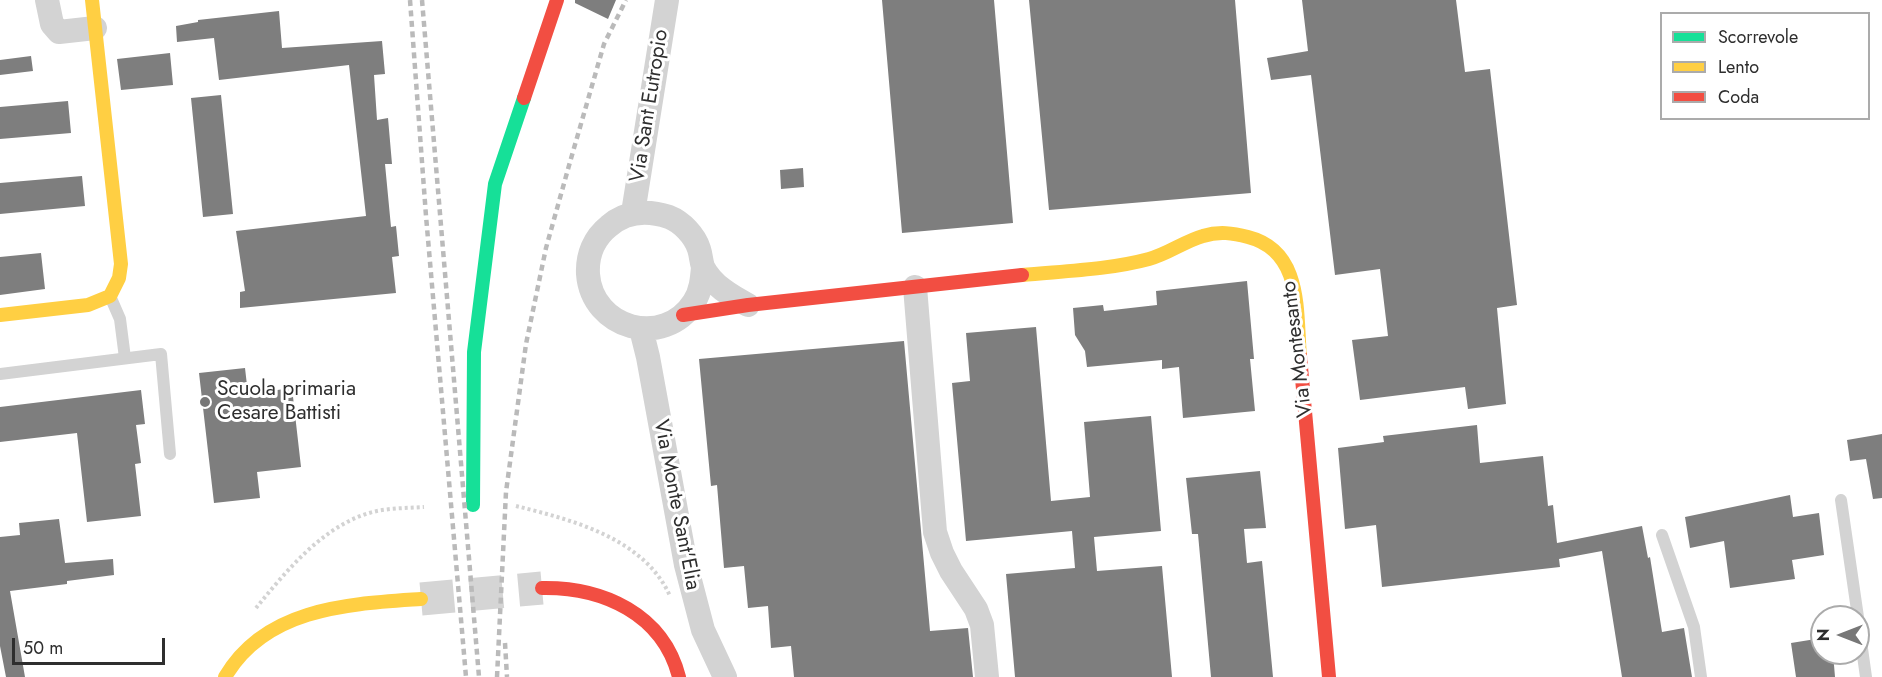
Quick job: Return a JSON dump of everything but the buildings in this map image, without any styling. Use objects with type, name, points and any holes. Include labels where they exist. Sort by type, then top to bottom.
[{"type":"street","points":[[47,0],[52,24],[59,32],[95,28]]},
{"type":"street","points":[[0,315],[88,305],[110,296],[119,278],[121,264],[92,0]]},
{"type":"street","points":[[473,505],[474,352],[495,184],[557,0]]},
{"type":"street","name":"Via Sant Eutropio","points":[[633,213],[667,0]]},
{"type":"street","points":[[653,212],[672,218],[688,230],[699,247],[704,267],[702,285],[695,302],[683,315],[656,328],[641,328],[623,324],[607,315],[601,308],[589,284],[587,265],[592,247],[602,232],[616,220],[633,213],[653,212]]},
{"type":"street","name":"Via Montesanto","points":[[683,315],[748,305],[1116,265],[1150,259],[1203,236],[1227,232],[1252,238],[1271,247],[1287,264],[1294,285],[1329,677]]},
{"type":"street","points":[[704,267],[730,296],[748,305]]},
{"type":"street","points":[[915,287],[935,532],[951,572],[976,609],[982,625],[987,677]]},
{"type":"street","name":"Via Monte Sant'Elia","points":[[641,328],[686,565],[703,630],[724,677]]},
{"type":"street","points":[[542,588],[582,589],[605,595],[628,608],[647,622],[662,640],[673,656],[679,677]]},
{"type":"street","points":[[225,677],[231,666],[258,640],[294,617],[340,606],[420,599]]},
{"type":"lane","points":[[110,296],[120,319],[125,358]]},
{"type":"lane","points":[[0,374],[161,354],[170,454]]},
{"type":"lane","points":[[1841,500],[1856,605]]},
{"type":"lane","points":[[1662,535],[1694,627],[1701,677]]},
{"type":"path","points":[[516,506],[566,519],[610,538],[646,560],[668,592],[672,602]]},
{"type":"path","points":[[254,610],[288,571],[326,535],[347,522],[377,511],[424,507]]},
{"type":"tunnel","points":[[421,599],[542,588]]},
{"type":"railway","points":[[410,0],[426,216],[466,677]]},
{"type":"railway","points":[[422,0],[479,677]]},
{"type":"railway","points":[[497,677],[506,492],[526,344],[546,248],[604,44],[626,0]]},
{"type":"railway","points":[[505,643],[507,677]]},
{"type":"traffic: fast","points":[[473,505],[474,352],[495,184],[524,98]]},
{"type":"traffic: slow","points":[[0,315],[88,305],[110,296],[119,278],[121,264],[92,0]]},
{"type":"traffic: slow","points":[[1022,275],[1086,270],[1133,263],[1156,257],[1209,234],[1226,233],[1248,237],[1266,244],[1279,255],[1288,269],[1296,303],[1300,356]]},
{"type":"traffic: slow","points":[[225,677],[242,654],[263,636],[286,623],[339,607],[421,599]]},
{"type":"traffic: jam","points":[[524,98],[557,0]]},
{"type":"traffic: jam","points":[[683,315],[748,305],[1022,275]]},
{"type":"traffic: jam","points":[[1300,356],[1329,677]]},
{"type":"traffic: jam","points":[[542,588],[587,593],[627,608],[645,621],[659,636],[671,655],[679,677]]},
{"type":"place","name":"Scuola primaria Cesare Battisti","points":[[205,402]]}]
